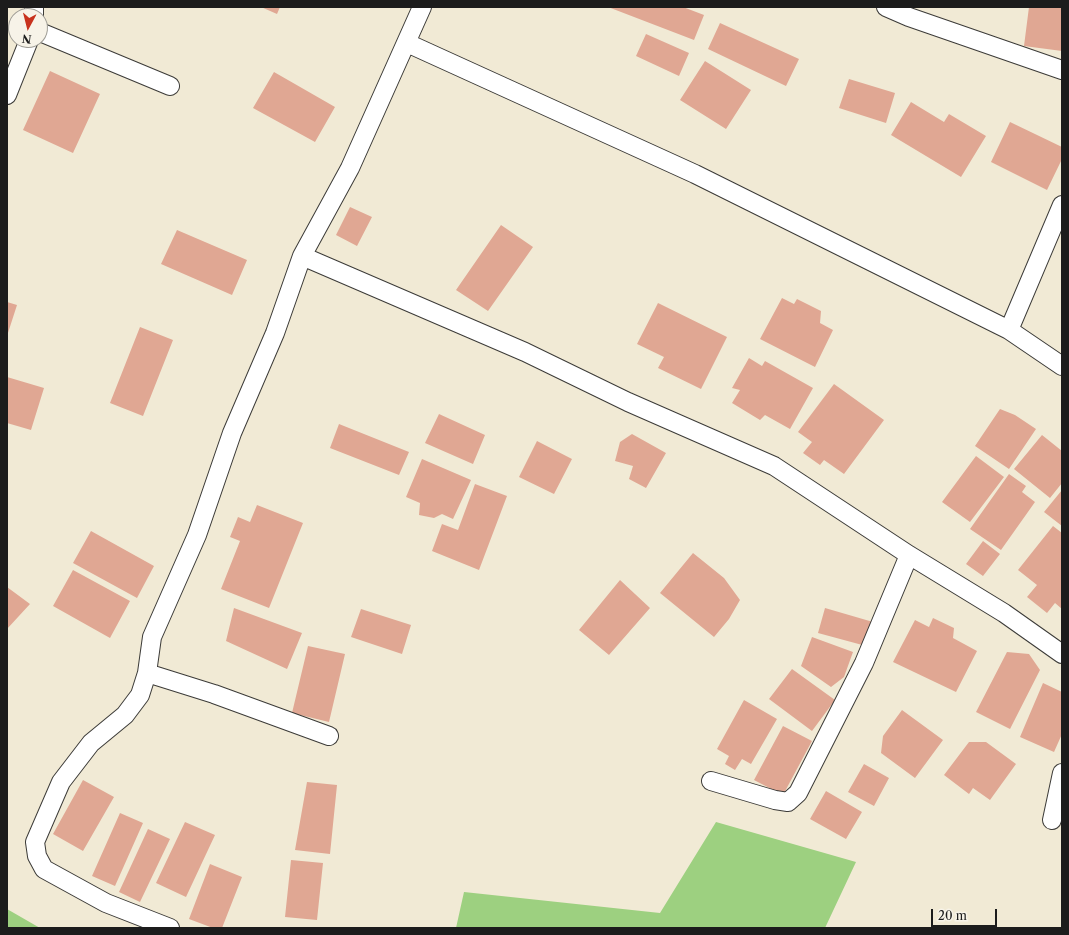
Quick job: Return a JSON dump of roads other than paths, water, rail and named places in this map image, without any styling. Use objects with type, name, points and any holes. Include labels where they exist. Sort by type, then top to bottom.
[{"type":"street","points":[[170,928],[106,903],[44,869],[37,856],[35,842],[61,782],[91,743],[125,715],[140,695],[147,673],[152,637],[197,535],[232,433],[275,333],[302,256],[350,168],[422,7]]},
{"type":"street","points":[[886,7],[909,17],[1062,70]]},
{"type":"street","points":[[48,35],[170,86]]},
{"type":"street","points":[[407,43],[695,174],[1008,330],[1062,366]]},
{"type":"street","points":[[7,95],[26,48]]},
{"type":"street","points":[[1008,330],[1062,205]]},
{"type":"street","points":[[302,256],[526,352],[628,402],[774,466],[909,555],[1004,614],[1062,654]]},
{"type":"street","points":[[711,781],[775,800],[788,802],[798,793],[864,664],[909,555]]},
{"type":"street","points":[[147,673],[214,694],[329,736]]},
{"type":"street","points":[[1052,820],[1062,773]]}]
